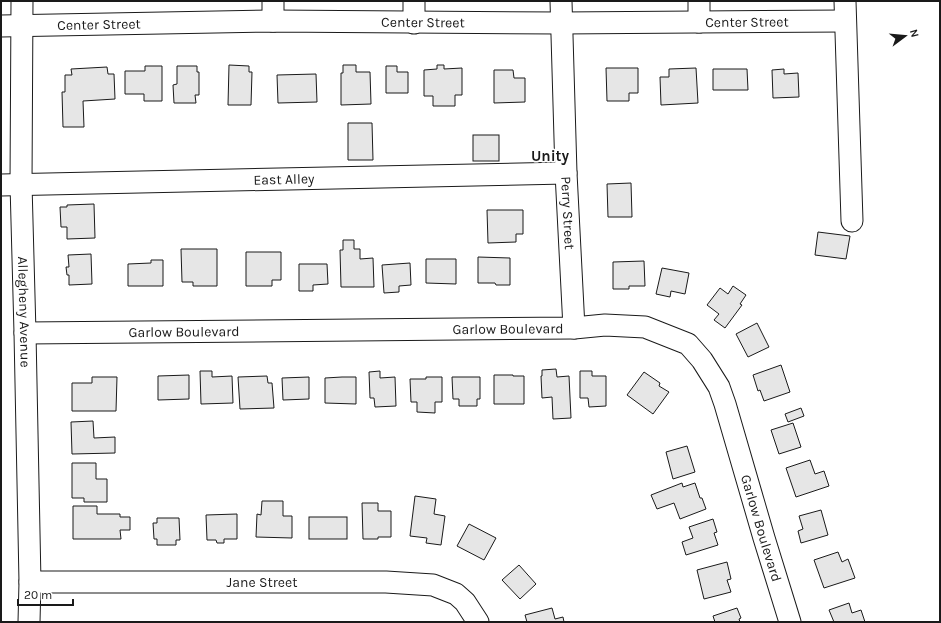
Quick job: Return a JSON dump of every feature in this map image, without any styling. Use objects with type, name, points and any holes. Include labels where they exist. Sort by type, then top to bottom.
[{"type":"street","name":"Allegheny Avenue","points":[[22,1],[11,26],[11,184],[25,333],[30,622]]},
{"type":"street","points":[[273,1],[273,22]]},
{"type":"street","points":[[414,1],[414,22]]},
{"type":"street","name":"Perry Street","points":[[561,1],[566,173],[574,328]]},
{"type":"street","points":[[699,22],[700,1]]},
{"type":"street","name":"Center Street","points":[[11,26],[273,22],[699,22],[845,11]]},
{"type":"street","points":[[845,11],[852,221]]},
{"type":"street","name":"East Alley","points":[[11,184],[566,173]]},
{"type":"street","name":"Garlow Boulevard","points":[[25,333],[645,326],[688,344],[702,360],[719,387],[790,622]]},
{"type":"street","name":"Jane Street","points":[[30,582],[386,582],[433,585],[456,594],[465,602],[478,622]]},
{"type":"building","points":[[229,65],[249,66],[249,72],[252,72],[251,105],[228,105]]},
{"type":"building","points":[[343,65],[356,65],[356,72],[370,72],[371,104],[341,105],[341,73],[343,73]]},
{"type":"building","points":[[437,65],[444,65],[444,69],[462,68],[462,95],[455,95],[455,106],[433,106],[433,96],[424,96],[424,70],[437,69]]},
{"type":"building","points":[[145,66],[162,66],[162,101],[144,101],[144,94],[125,94],[125,71],[145,71]]},
{"type":"building","points":[[177,66],[197,66],[197,72],[199,72],[199,95],[195,95],[196,103],[174,103],[173,85],[177,84]]},
{"type":"building","points":[[386,66],[397,66],[397,72],[408,72],[408,93],[386,93]]},
{"type":"building","points":[[107,67],[108,74],[114,74],[115,99],[83,101],[84,127],[63,127],[62,92],[65,92],[65,75],[72,75],[71,69]]},
{"type":"building","points":[[606,68],[638,68],[638,93],[629,93],[629,101],[607,101]]},
{"type":"building","points":[[696,68],[698,103],[661,105],[660,77],[669,77],[669,69]]},
{"type":"building","points":[[713,69],[747,69],[748,90],[713,90]]},
{"type":"building","points":[[784,69],[784,74],[798,73],[799,97],[773,98],[772,70]]},
{"type":"building","points":[[494,70],[513,70],[514,78],[525,78],[525,102],[494,103]]},
{"type":"building","points":[[316,74],[317,102],[278,103],[277,75]]},
{"type":"building","points":[[348,123],[372,123],[373,160],[348,160]]},
{"type":"building","points":[[473,135],[499,135],[499,161],[473,161]]},
{"type":"building","points":[[631,183],[632,217],[608,217],[607,184]]},
{"type":"building","points":[[94,204],[95,238],[67,239],[67,227],[61,227],[60,207],[67,207],[67,205]]},
{"type":"building","points":[[487,210],[523,210],[523,234],[516,234],[516,242],[488,243]]},
{"type":"building","points":[[818,232],[850,236],[846,259],[815,255]]},
{"type":"building","points":[[343,240],[354,240],[354,249],[360,249],[360,259],[373,258],[374,287],[341,287],[340,250],[343,250]]},
{"type":"building","points":[[181,249],[217,249],[217,286],[193,286],[193,282],[182,282]]},
{"type":"building","points":[[246,252],[281,252],[281,280],[272,280],[272,286],[246,286]]},
{"type":"building","points":[[91,254],[92,284],[69,285],[69,275],[67,275],[66,267],[69,267],[68,255]]},
{"type":"building","points":[[478,257],[510,258],[510,285],[478,283]]},
{"type":"building","points":[[426,259],[456,259],[456,284],[426,283]]},
{"type":"building","points":[[151,260],[163,260],[163,286],[128,286],[128,264],[151,263]]},
{"type":"building","points":[[644,261],[645,286],[629,286],[629,289],[613,289],[613,262]]},
{"type":"building","points":[[410,263],[411,285],[399,286],[399,292],[384,293],[382,265]]},
{"type":"building","points":[[299,264],[327,264],[328,284],[313,285],[313,291],[299,291]]},
{"type":"building","points":[[662,268],[689,273],[685,294],[671,291],[670,297],[656,294]]},
{"type":"building","points":[[733,286],[746,295],[740,304],[742,305],[725,328],[714,320],[719,314],[707,305],[720,288],[728,294]]},
{"type":"building","points":[[757,323],[769,347],[748,357],[736,334]]},
{"type":"building","points":[[781,365],[790,392],[764,401],[760,390],[758,391],[753,375]]},
{"type":"building","points":[[556,369],[557,377],[569,376],[571,418],[553,419],[552,397],[542,398],[542,370]]},
{"type":"building","points":[[200,371],[212,371],[212,377],[232,376],[233,403],[201,404]]},
{"type":"building","points":[[380,371],[380,378],[395,377],[396,406],[375,407],[374,398],[370,398],[369,372]]},
{"type":"building","points":[[580,371],[592,371],[592,376],[606,376],[606,406],[589,407],[588,398],[580,398]]},
{"type":"building","points":[[644,372],[660,383],[659,386],[669,392],[653,414],[627,395]]},
{"type":"building","points":[[189,375],[189,399],[158,400],[158,376]]},
{"type":"building","points":[[494,375],[524,376],[524,404],[494,404]]},
{"type":"building","points":[[267,376],[268,383],[272,383],[274,408],[240,409],[238,377]]},
{"type":"building","points":[[92,377],[117,377],[116,411],[72,411],[72,383],[92,383]]},
{"type":"building","points":[[309,377],[309,399],[283,400],[282,378]]},
{"type":"building","points":[[356,377],[356,404],[325,403],[325,378]]},
{"type":"building","points":[[426,377],[442,377],[442,402],[435,402],[435,413],[417,412],[417,402],[411,402],[410,379],[426,379]]},
{"type":"building","points":[[452,377],[480,377],[480,399],[477,399],[477,406],[459,406],[459,399],[453,399]]},
{"type":"building","points":[[801,408],[804,416],[788,422],[785,414]]},
{"type":"building","points":[[93,421],[94,438],[115,437],[115,453],[72,454],[71,422]]},
{"type":"building","points":[[793,423],[801,447],[779,454],[771,430]]},
{"type":"building","points":[[687,446],[695,472],[673,479],[666,452]]},
{"type":"building","points":[[810,460],[815,474],[824,471],[829,486],[796,497],[786,468]]},
{"type":"building","points":[[72,463],[96,463],[96,479],[107,479],[107,502],[84,502],[84,498],[72,498]]},
{"type":"building","points":[[682,483],[683,487],[695,483],[700,498],[702,498],[706,509],[680,519],[674,503],[657,509],[651,495]]},
{"type":"building","points":[[415,496],[436,499],[434,514],[445,516],[441,545],[426,543],[427,538],[410,536]]},
{"type":"building","points":[[262,501],[283,501],[283,516],[292,516],[292,538],[256,537],[257,514],[261,515]]},
{"type":"building","points":[[362,503],[378,503],[378,511],[391,511],[391,537],[363,539]]},
{"type":"building","points":[[73,506],[97,506],[97,514],[120,514],[120,517],[130,517],[130,530],[120,530],[121,539],[73,539]]},
{"type":"building","points":[[821,510],[828,535],[801,543],[798,531],[803,529],[799,516]]},
{"type":"building","points":[[237,514],[237,539],[224,539],[224,543],[217,543],[216,540],[207,540],[206,515]]},
{"type":"building","points":[[309,517],[347,517],[347,539],[309,539]]},
{"type":"building","points":[[157,518],[179,518],[180,540],[176,540],[176,545],[157,545],[157,539],[154,539],[153,523],[157,523]]},
{"type":"building","points":[[713,519],[717,532],[714,533],[718,545],[686,555],[682,542],[693,538],[689,527]]},
{"type":"building","points":[[469,524],[496,538],[484,560],[457,546]]},
{"type":"building","points":[[838,552],[842,562],[848,559],[855,578],[824,588],[814,560]]},
{"type":"building","points":[[727,562],[731,579],[727,580],[731,592],[704,599],[697,570]]},
{"type":"building","points":[[519,565],[536,584],[520,599],[502,580]]},
{"type":"building","points":[[849,603],[852,613],[861,610],[865,622],[834,622],[829,610]]},
{"type":"building","points":[[552,608],[555,619],[563,617],[564,622],[527,622],[525,615]]},
{"type":"building","points":[[737,608],[741,618],[739,619],[740,622],[715,622],[713,616]]},
{"type":"district","name":"Unity","points":[[550,156]]}]
